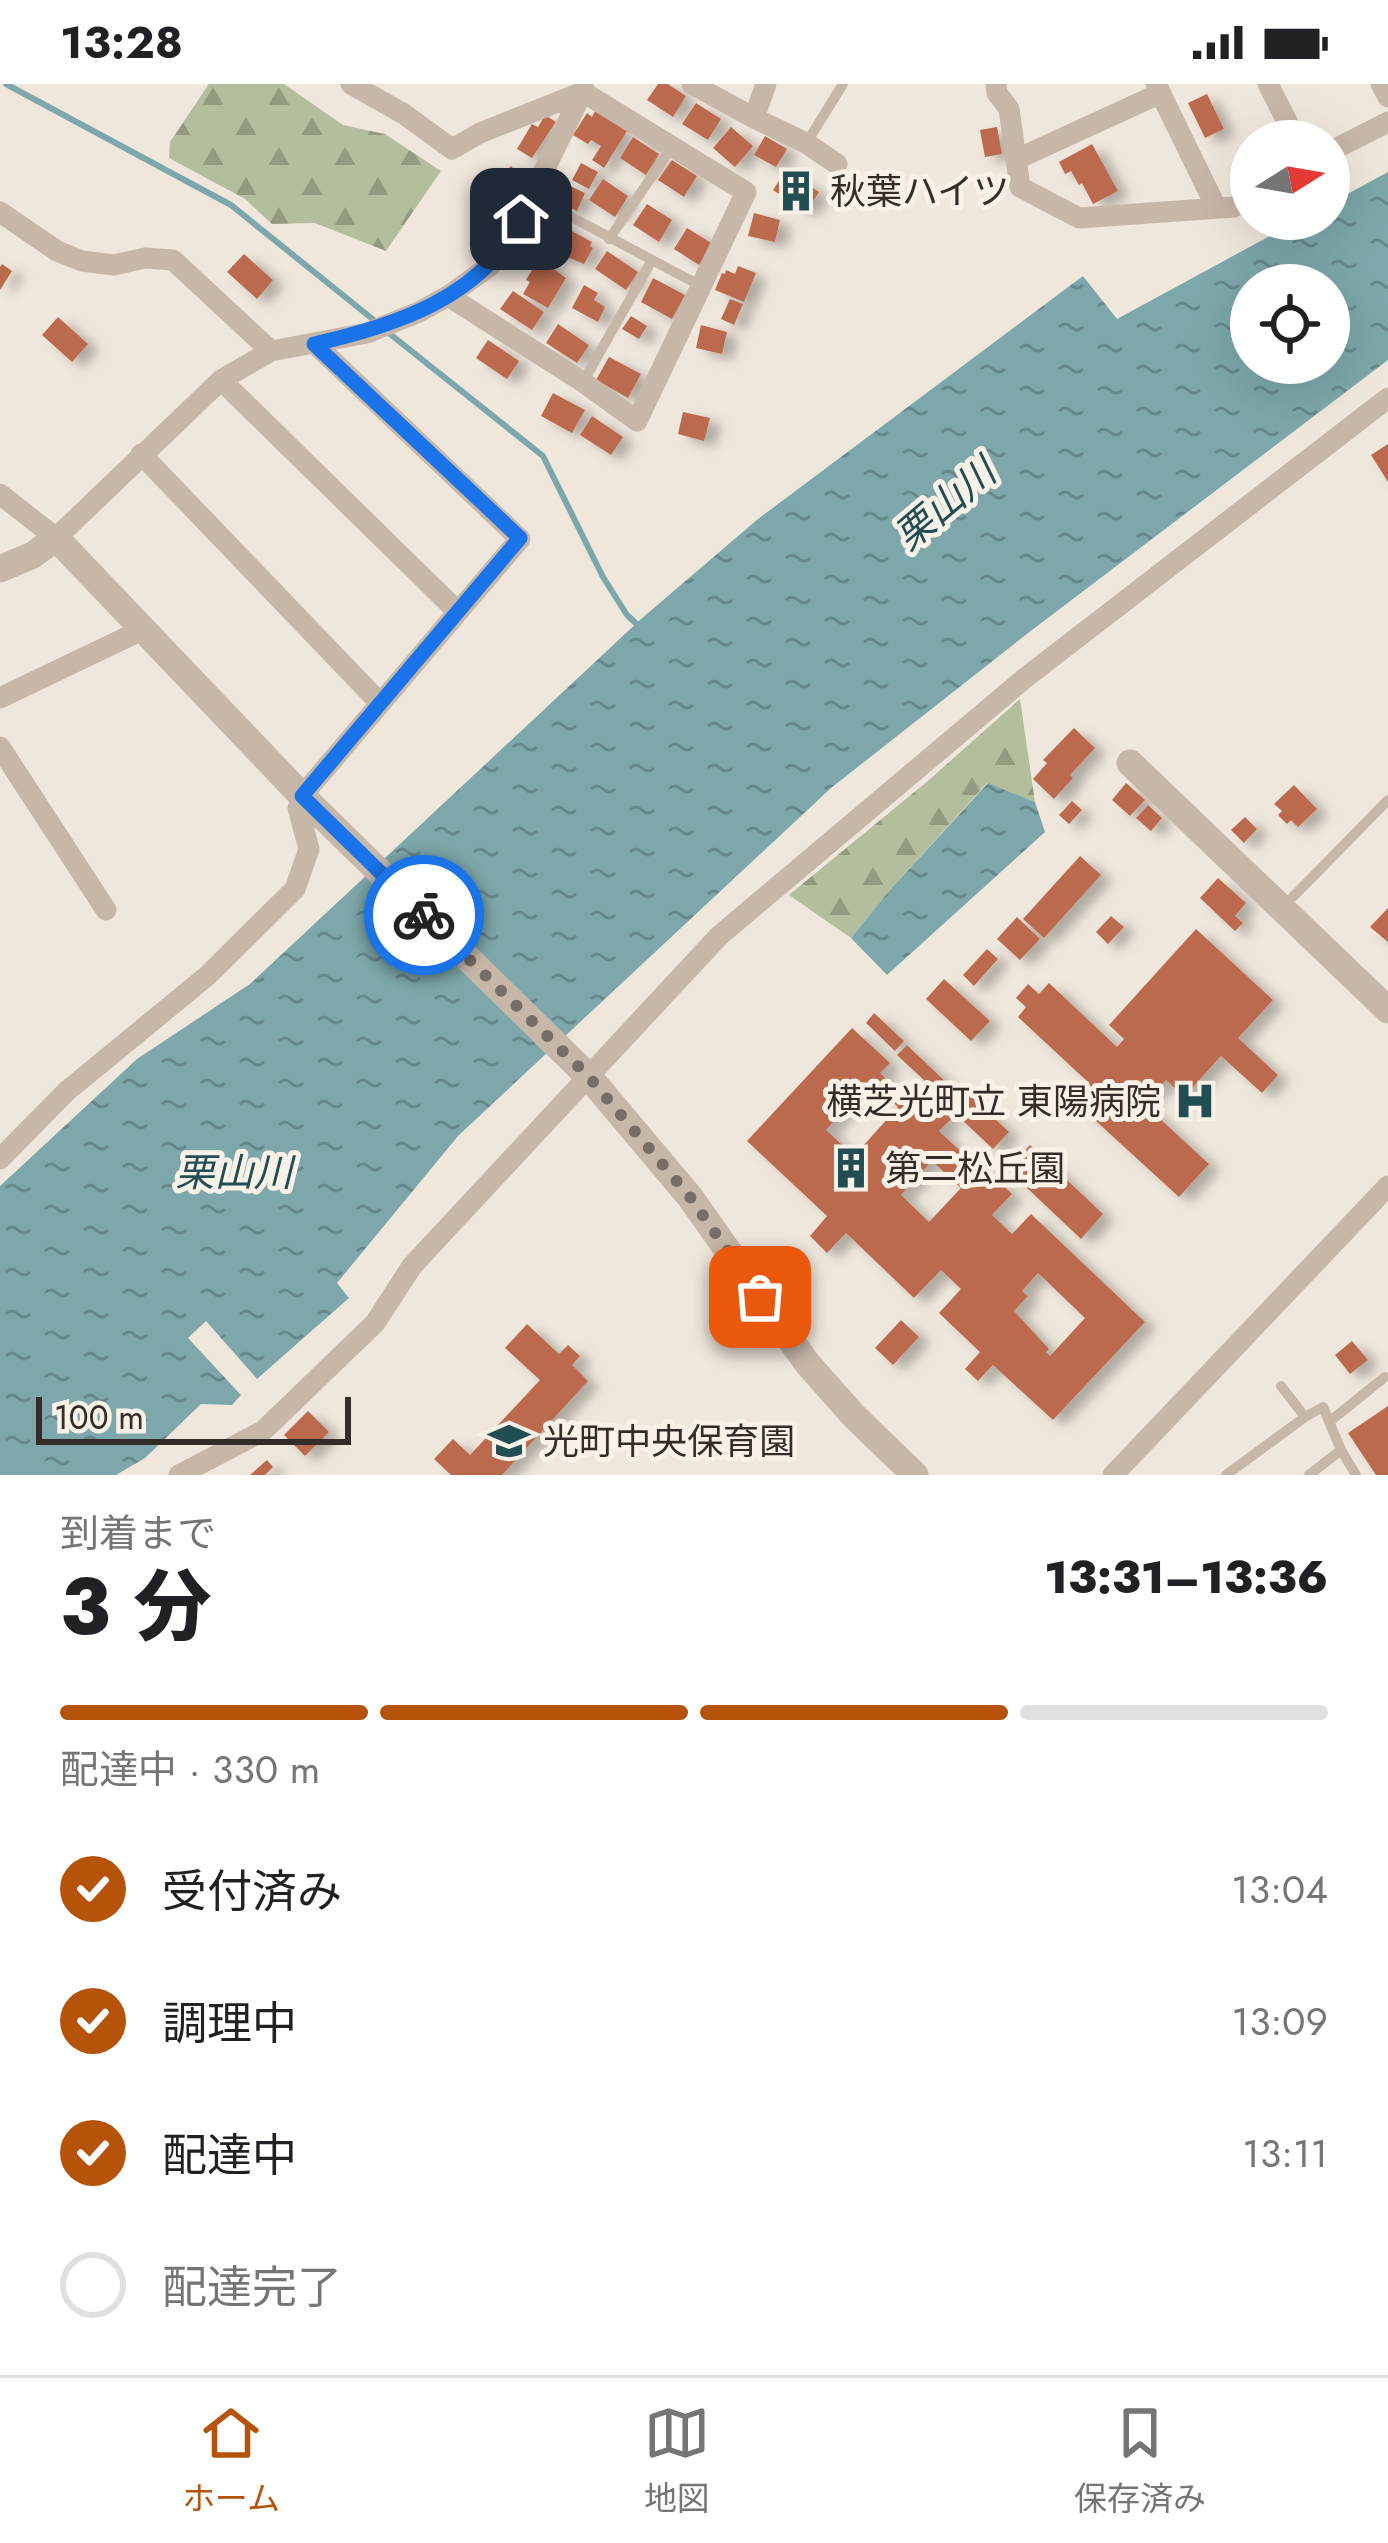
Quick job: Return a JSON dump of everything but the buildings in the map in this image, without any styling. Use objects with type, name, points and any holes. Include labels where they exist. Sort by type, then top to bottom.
[{"type":"street","points":[[351,84],[452,149],[585,88]]},
{"type":"street","points":[[692,84],[837,164]]},
{"type":"street","points":[[754,118],[766,84]]},
{"type":"street","points":[[995,84],[1009,109],[1020,187],[1079,218],[1230,208]]},
{"type":"street","points":[[1268,84],[1286,120]]},
{"type":"street","points":[[1382,84],[1388,97]]},
{"type":"street","points":[[448,296],[637,421],[746,192],[585,88]]},
{"type":"street","points":[[0,569],[33,555],[56,538],[220,380],[271,351],[367,332],[419,312],[490,266],[509,242],[585,88]]},
{"type":"street","points":[[1017,159],[1158,89],[1216,207]]},
{"type":"street","points":[[1350,141],[1388,122]]},
{"type":"street","points":[[0,212],[57,251],[82,261],[114,266],[145,258],[173,260],[271,351]]},
{"type":"street","points":[[0,1159],[68,1090],[207,976],[295,889],[309,849],[298,808],[302,796],[520,538],[314,344]]},
{"type":"street","points":[[220,380],[457,610]]},
{"type":"street","points":[[179,1475],[262,1431],[375,1323],[412,1266],[719,936],[1025,678],[1388,398]]},
{"type":"street","points":[[141,454],[379,703]]},
{"type":"street","points":[[0,494],[56,538],[302,796],[589,1077],[690,1197],[807,1364],[915,1475]]},
{"type":"street","points":[[0,698],[144,628]]},
{"type":"street","points":[[0,747],[106,910]]},
{"type":"street","points":[[1130,763],[1388,1010]]},
{"type":"street","points":[[1113,1475],[1388,1186]]},
{"type":"lane","points":[[806,143],[843,84]]},
{"type":"lane","points":[[609,239],[672,146]]},
{"type":"lane","points":[[532,196],[701,286]]},
{"type":"lane","points":[[583,382],[651,262]]},
{"type":"lane","points":[[1282,908],[1388,800]]},
{"type":"lane","points":[[1329,1421],[1385,1377]]},
{"type":"lane","points":[[1281,1387],[1305,1417]]},
{"type":"lane","points":[[1226,1475],[1323,1407],[1357,1475]]},
{"type":"lane","points":[[1309,1475],[1341,1450]]},
{"type":"green space","points":[[209,84],[284,84],[343,125],[385,134],[441,171],[386,251],[315,223],[272,224],[245,199],[169,158],[170,142]]},
{"type":"green space","points":[[1020,699],[1035,802],[987,783],[851,938],[789,895],[929,780]]},
{"type":"water","name":"栗山川","points":[[1388,172],[1388,360],[831,788],[458,1136],[337,1283],[349,1298],[257,1379],[206,1321],[188,1338],[241,1395],[232,1405],[201,1404],[145,1458],[116,1475],[0,1475],[0,1186],[137,1059],[250,984],[641,619],[758,519],[1083,276],[1117,319],[1262,240],[1350,240],[1350,193]]},
{"type":"water","points":[[988,783],[1035,802],[1045,832],[887,975],[851,938]]},
{"type":"waterway","points":[[6,84],[231,205],[375,321]]},
{"type":"waterway","points":[[385,330],[543,456],[603,577],[641,628]]},
{"type":"way so far","points":[[424,915],[589,1077],[690,1197],[760,1297]]},
{"type":"place","name":"秋葉ハイツ","points":[[796,191]]},
{"type":"place","name":"横芝光町立 東陽病院","points":[[1195,1101]]},
{"type":"place","name":"第二松丘園","points":[[851,1168]]},
{"type":"place","name":"光町中央保育園","points":[[509,1441]]},
{"type":"route","points":[[424,915],[302,796],[520,538],[314,344],[367,332],[448,296],[490,266],[521,219]]}]
